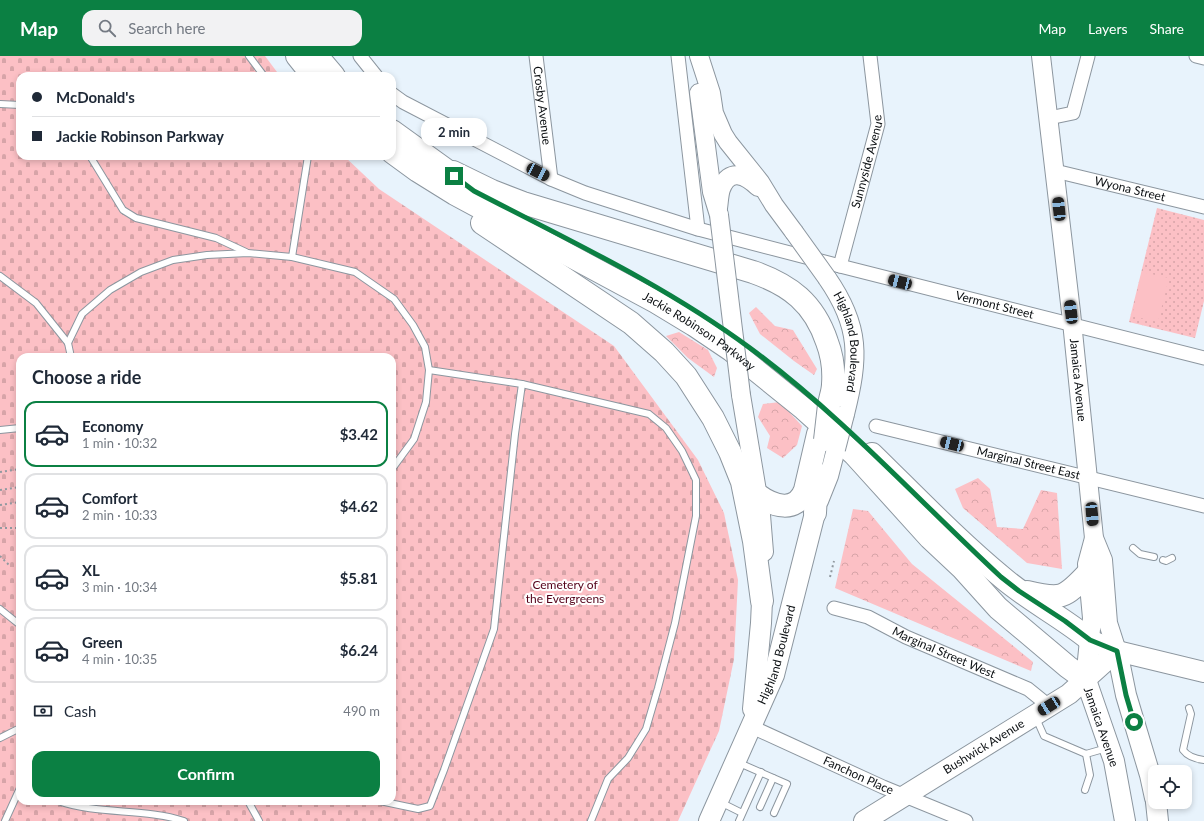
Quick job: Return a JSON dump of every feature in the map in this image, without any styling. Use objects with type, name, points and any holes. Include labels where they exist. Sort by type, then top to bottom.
[{"type":"highway","points":[[297,56],[310,72]]},
{"type":"highway","points":[[317,56],[331,72]]},
{"type":"highway","name":"Jackie Robinson Parkway","points":[[396,135],[455,194],[495,217],[656,302],[731,350],[804,409],[854,454],[930,538],[962,568]]},
{"type":"highway","name":"Jackie Robinson Parkway","points":[[396,154],[426,166],[676,298],[751,348],[808,393],[828,411],[948,528],[996,572],[1019,591],[1065,621],[1090,640]]},
{"type":"highway","points":[[426,166],[508,198],[753,272],[781,284],[807,304],[818,320],[830,350],[838,393],[825,440],[818,473],[815,513]]},
{"type":"highway","points":[[426,166],[450,203],[631,323],[664,352],[686,376],[713,418],[730,452],[742,482],[754,541],[762,600]]},
{"type":"highway","points":[[758,495],[776,505],[788,506],[801,498],[818,473]]},
{"type":"highway","points":[[962,568],[1050,630],[1072,639],[1090,640]]},
{"type":"highway","points":[[962,568],[998,608],[1086,680]]},
{"type":"highway","points":[[1019,591],[1045,597],[1056,597],[1070,591],[1088,573]]},
{"type":"main road","name":"Highland Boulevard","points":[[699,56],[711,93],[714,113],[723,134],[760,182],[774,205],[794,232],[833,272],[852,329],[855,351],[854,371],[838,393]]},
{"type":"main road","name":"Highland Boulevard","points":[[699,56],[699,95],[712,192],[718,213],[741,395],[764,535],[761,623],[752,727]]},
{"type":"main road","name":"Jamaica Avenue","points":[[1041,56],[1089,478],[1094,538],[1103,560],[1108,623],[1117,651],[1126,695],[1148,768]]},
{"type":"main road","points":[[718,213],[720,190],[729,178],[736,175],[748,179],[757,186],[774,205]]},
{"type":"main road","name":"Highland Boulevard","points":[[712,816],[774,675],[815,513]]},
{"type":"main road","name":"Jamaica Avenue","points":[[1094,538],[1087,564],[1092,618],[1086,680],[1114,762],[1125,821]]},
{"type":"main road","points":[[1090,640],[1117,651],[1204,672]]},
{"type":"main road","name":"Bushwick Avenue","points":[[864,821],[1069,694],[1117,651]]},
{"type":"main road","points":[[1157,809],[1158,821]]},
{"type":"street","points":[[360,56],[373,72]]},
{"type":"street","name":"Crosby Avenue","points":[[536,56],[551,179]]},
{"type":"street","points":[[396,97],[403,102],[551,179],[585,193],[698,228],[678,56]]},
{"type":"street","name":"Sunnyside Avenue","points":[[833,272],[878,124],[870,56]]},
{"type":"street","points":[[1049,118],[1073,113],[1088,56]]},
{"type":"street","points":[[1196,56],[1204,58]]},
{"type":"street","name":"Wyona Street","points":[[1055,171],[1204,207]]},
{"type":"street","name":"Vermont Street","points":[[698,228],[784,251],[833,272],[1072,326],[1204,358]]},
{"type":"street","name":"Marginal Street East","points":[[876,426],[1204,506]]},
{"type":"street","name":"Marginal Street West","points":[[834,608],[868,617],[906,637],[1028,689],[1042,711]]},
{"type":"street","name":"Fanchon Place","points":[[752,727],[883,787],[906,795],[966,821]]},
{"type":"lane","points":[[249,56],[261,72]]},
{"type":"lane","points":[[0,104],[16,105]]},
{"type":"lane","points":[[92,160],[123,210],[136,218],[216,238],[248,253]]},
{"type":"lane","points":[[292,257],[307,160]]},
{"type":"lane","points":[[68,343],[82,314],[110,290],[141,272],[174,260],[207,255],[248,253],[292,257],[355,272],[394,299],[413,325],[425,347],[429,370],[426,402],[414,439],[396,464]]},
{"type":"lane","points":[[0,276],[36,303],[68,343],[70,353]]},
{"type":"lane","points":[[429,370],[522,384],[648,414],[666,428],[682,451],[696,480],[696,516],[675,623],[646,729],[628,758],[608,779],[591,821]]},
{"type":"lane","points":[[396,804],[418,809],[430,806],[494,629],[515,434],[522,384]]},
{"type":"lane","points":[[0,430],[16,428]]},
{"type":"lane","points":[[1133,548],[1140,554],[1154,557]]},
{"type":"lane","points":[[1163,560],[1172,558]]},
{"type":"lane","points":[[0,608],[16,622]]},
{"type":"lane","points":[[1189,708],[1192,714],[1183,750],[1186,754],[1197,759],[1204,760]]},
{"type":"lane","points":[[1042,711],[1044,736],[1086,754],[1109,747]]},
{"type":"lane","points":[[0,738],[16,730]]},
{"type":"lane","points":[[1085,790],[1090,774],[1086,754]]},
{"type":"lane","points":[[736,762],[787,784],[774,813]]},
{"type":"lane","points":[[739,821],[761,772]]},
{"type":"lane","points":[[760,807],[773,778]]},
{"type":"lane","points":[[5,821],[16,797]]},
{"type":"lane","points":[[69,805],[140,813],[184,821]]},
{"type":"lane","points":[[250,805],[259,821]]},
{"type":"lane","points":[[712,816],[742,813]]},
{"type":"path","points":[[0,472],[16,470]]},
{"type":"path","points":[[0,490],[16,488]]},
{"type":"path","points":[[0,505],[16,503]]},
{"type":"path","points":[[0,528],[16,528]]},
{"type":"path","points":[[0,556],[9,565]]},
{"type":"path","points":[[830,577],[834,561]]},
{"type":"green space","name":"Cemetery of the Evergreens","points":[[0,56],[265,56],[277,72],[16,72],[16,160],[348,160],[379,189],[614,346],[698,460],[724,513],[738,580],[734,659],[719,731],[678,821],[0,821]]},
{"type":"green space","points":[[1157,208],[1204,220],[1204,301],[1195,338],[1129,322]]},
{"type":"green space","points":[[1142,272],[1169,278],[1158,322],[1132,316]]},
{"type":"green space","points":[[756,307],[775,326],[793,330],[817,369],[814,375],[760,334],[749,313]]},
{"type":"green space","points":[[679,332],[708,350],[717,368],[714,377],[688,358],[666,336]]},
{"type":"green space","points":[[780,402],[802,426],[797,445],[783,458],[767,448],[770,436],[758,417],[763,404]]},
{"type":"green space","points":[[978,478],[990,489],[997,527],[1023,529],[1041,490],[1057,493],[1062,569],[1027,563],[963,508],[955,489]]},
{"type":"green space","points":[[853,509],[868,511],[912,564],[1033,662],[1031,671],[835,588]]},
{"type":"route","points":[[454,176],[474,191],[676,298],[751,348],[808,393],[1001,577],[1037,604],[1065,621],[1090,640],[1117,651],[1126,695],[1134,722]]}]
